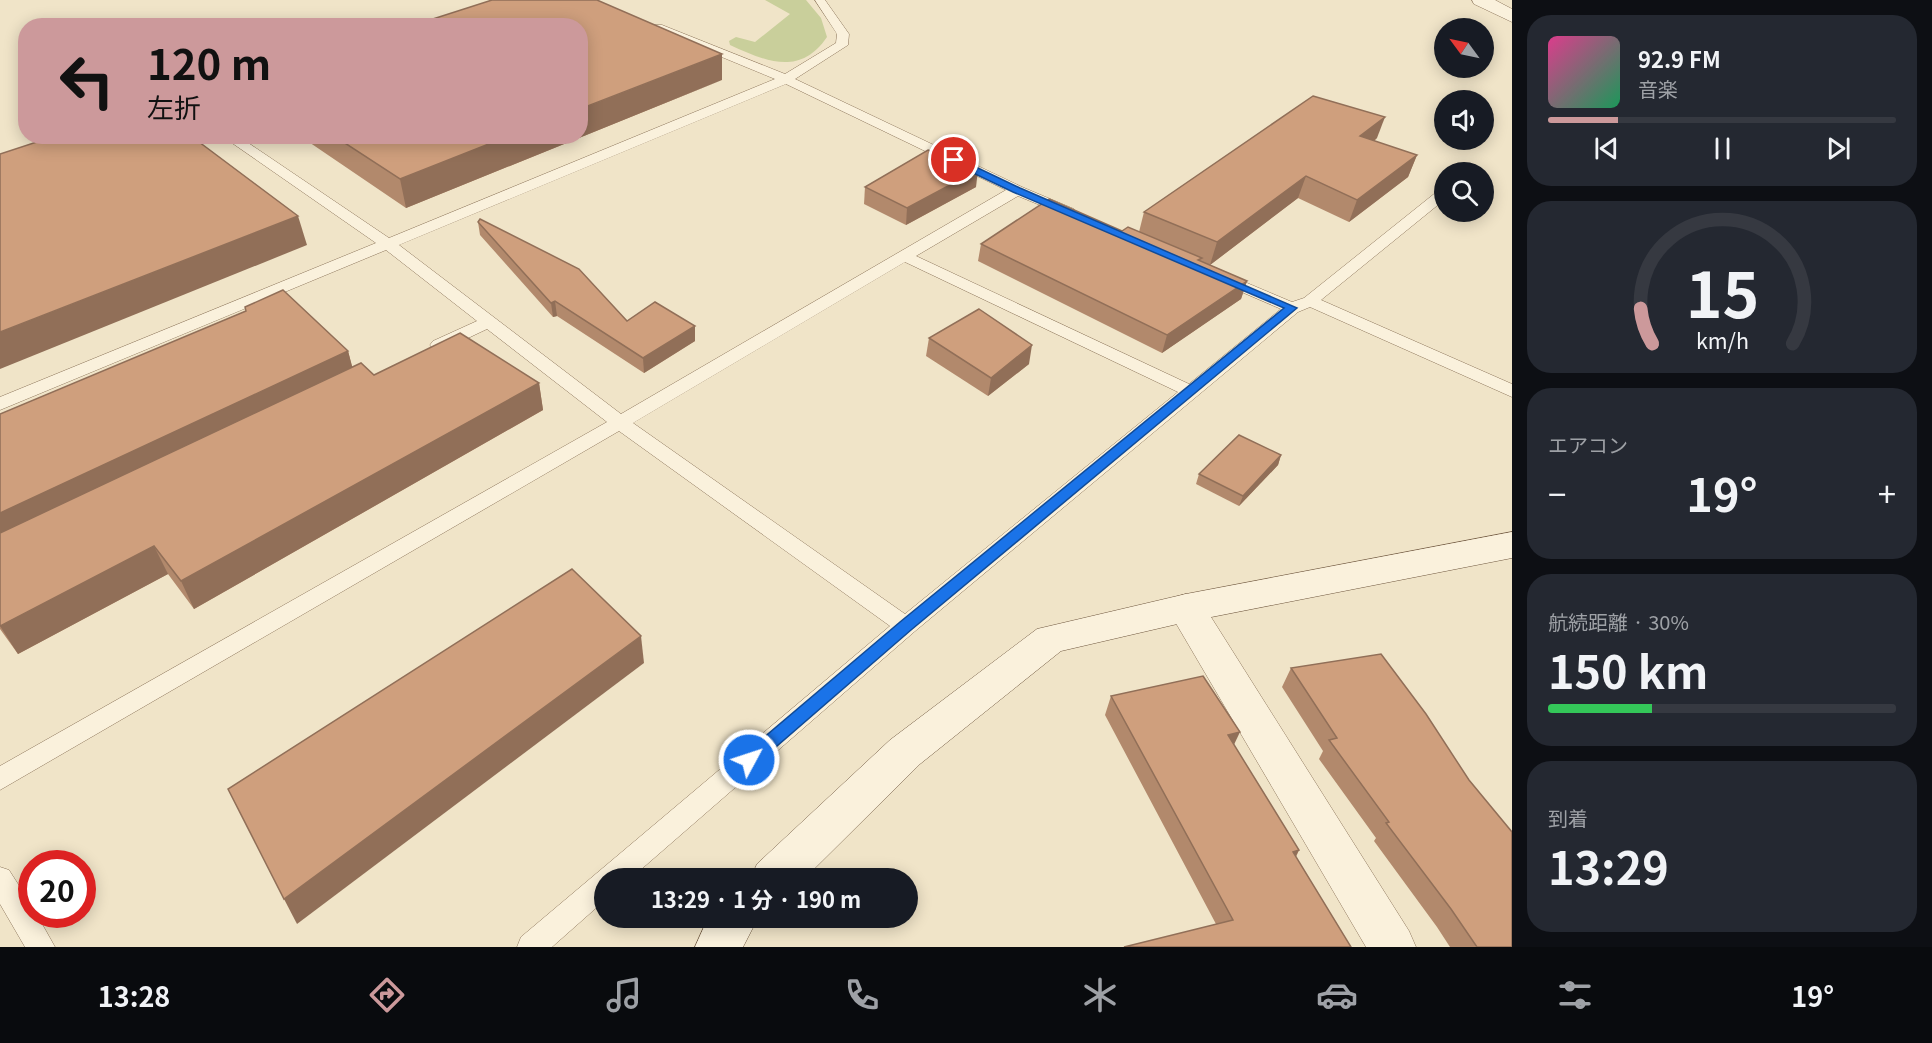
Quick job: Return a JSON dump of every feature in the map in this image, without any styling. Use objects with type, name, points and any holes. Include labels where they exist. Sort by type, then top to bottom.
[{"type":"street","points":[[1481,0],[1512,16]]},
{"type":"street","points":[[784,868],[905,752],[1050,639],[1186,608],[1512,545]]},
{"type":"street","points":[[1186,608],[1392,947]]},
{"type":"street","points":[[719,947],[728,928]]},
{"type":"lane","points":[[0,404],[786,79],[842,45],[843,34],[820,0]]},
{"type":"lane","points":[[647,22],[786,79],[1017,190],[1083,218]]},
{"type":"lane","points":[[240,144],[388,244],[620,423],[906,626]]},
{"type":"lane","points":[[0,780],[620,423],[1017,190]]},
{"type":"lane","points":[[623,868],[906,626],[1190,391],[1434,201]]},
{"type":"lane","points":[[904,256],[1190,391]]},
{"type":"lane","points":[[1204,270],[1301,305],[1512,391]]},
{"type":"lane","points":[[424,353],[488,321]]},
{"type":"lane","points":[[0,879],[41,947]]},
{"type":"lane","points":[[531,947],[594,893]]},
{"type":"green space","points":[[765,0],[806,0],[821,18],[827,37],[817,49],[805,57],[782,62],[756,56],[730,45],[729,41],[736,37],[755,42],[790,14]]},
{"type":"building","points":[[492,0],[597,0],[722,54],[588,106],[588,18],[436,18]]},
{"type":"building","points":[[1313,96],[1385,117],[1360,136],[1417,155],[1357,200],[1306,176],[1217,242],[1144,212]]},
{"type":"building","points":[[31,144],[202,144],[298,216],[0,332],[0,154]]},
{"type":"building","points":[[346,144],[489,144],[400,179]]},
{"type":"building","points":[[928,150],[978,170],[907,208],[865,187]]},
{"type":"building","points":[[1049,199],[1122,231],[1128,227],[1202,258],[1198,260],[1247,281],[1167,335],[981,244]]},
{"type":"building","points":[[480,219],[579,269],[627,321],[655,302],[695,326],[643,358],[555,301],[551,303],[478,222]]},
{"type":"building","points":[[283,290],[348,351],[0,513],[0,414],[246,311],[245,307]]},
{"type":"building","points":[[979,309],[1032,345],[991,378],[929,338]]},
{"type":"building","points":[[460,333],[539,383],[181,581],[154,546],[0,626],[0,533],[361,363],[374,375]]},
{"type":"building","points":[[1239,435],[1281,455],[1243,496],[1199,474]]},
{"type":"building","points":[[572,569],[641,636],[284,899],[228,789]]},
{"type":"building","points":[[1381,654],[1426,714],[1469,780],[1512,832],[1512,947],[1477,947],[1386,823],[1389,822],[1329,740],[1337,738],[1291,668]]},
{"type":"building","points":[[1203,676],[1240,732],[1228,735],[1299,850],[1293,852],[1351,947],[1124,947],[1233,920],[1111,696]]},
{"type":"route","points":[[749,760],[906,626],[1292,308],[1017,190],[954,160]]}]
